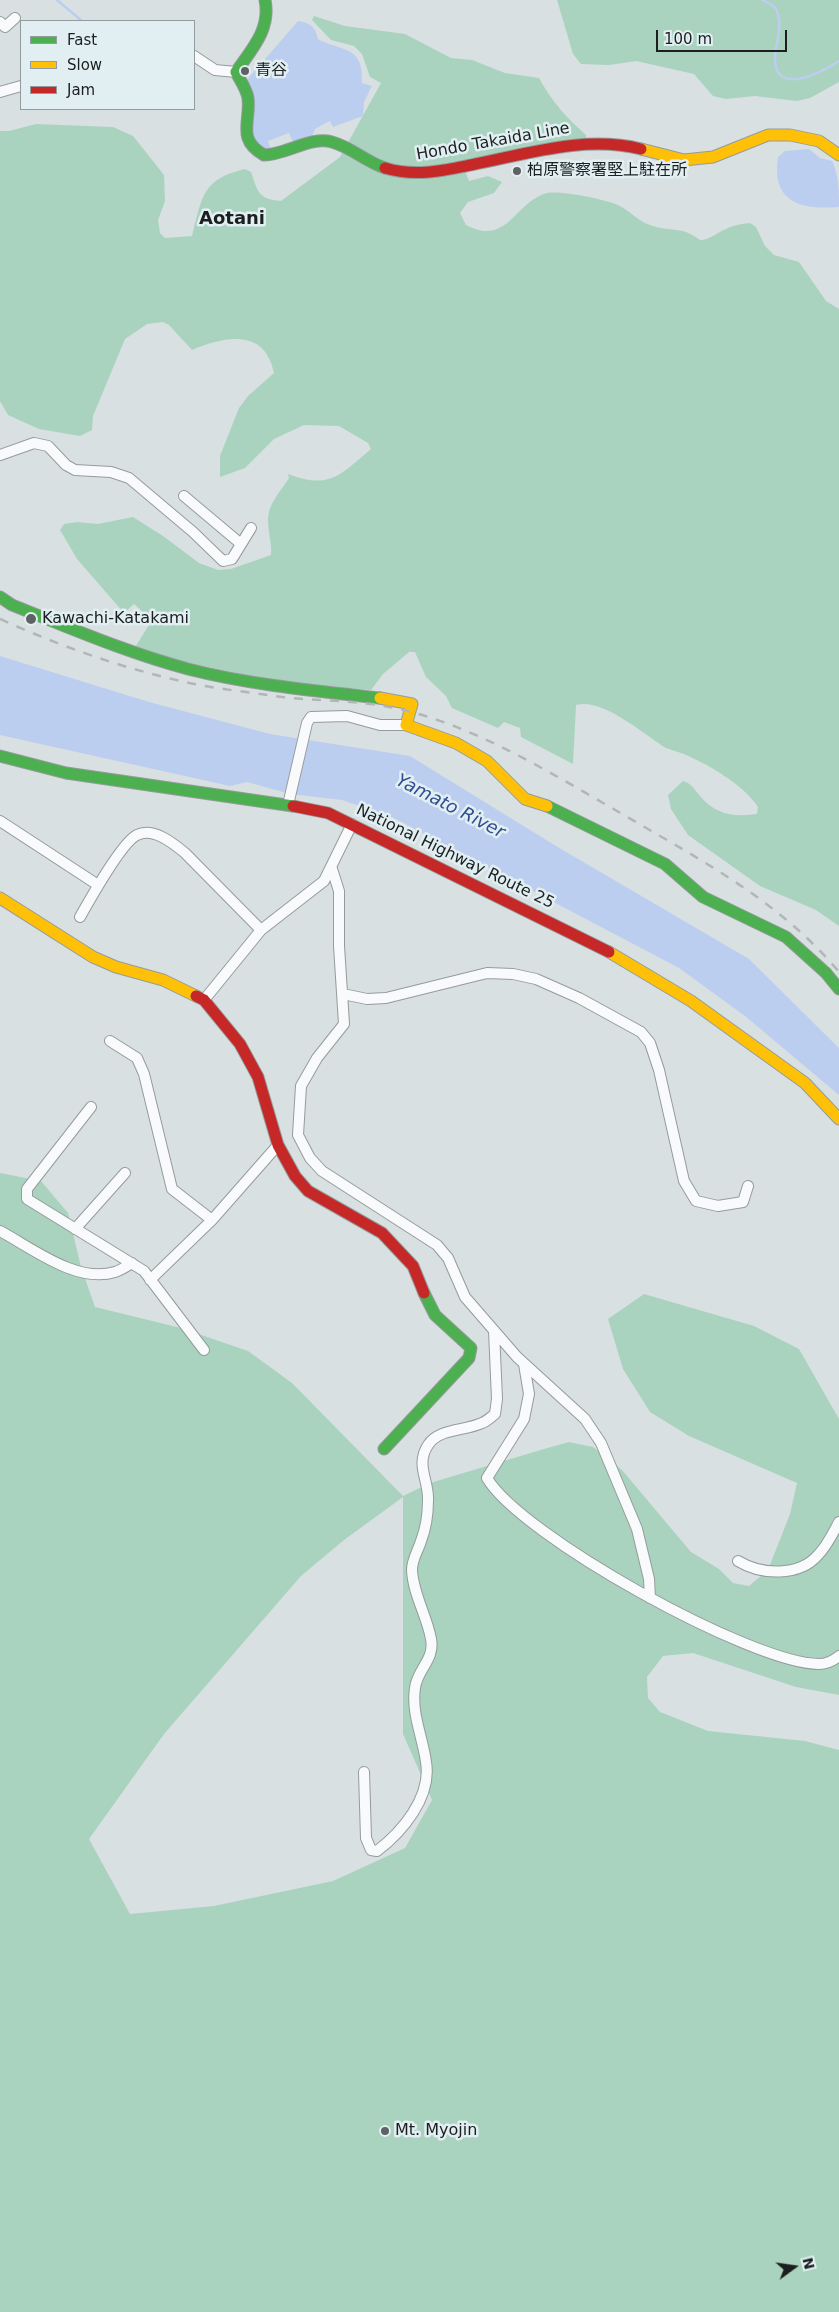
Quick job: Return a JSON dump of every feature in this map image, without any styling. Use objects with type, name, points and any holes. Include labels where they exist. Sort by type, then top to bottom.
[{"type":"main road","points":[[236,72],[261,35],[268,20],[265,0]]},
{"type":"main road","name":"Hondo Takaida Line","points":[[236,72],[248,97],[245,129],[250,143],[257,151],[264,155],[272,155],[310,143],[331,141],[376,165],[402,172],[429,173],[577,144],[618,144],[684,160],[713,157],[768,135],[790,135],[819,141],[839,156]]},
{"type":"main road","points":[[0,598],[12,605],[130,651],[189,669],[287,688],[385,698],[412,704],[406,725],[456,743],[487,761],[525,800],[545,805],[665,864],[703,897],[786,937],[826,973],[839,989]]},
{"type":"main road","name":"National Highway Route 25","points":[[0,756],[102,779],[288,805],[328,813],[597,946],[691,1001],[805,1083],[839,1119]]},
{"type":"main road","points":[[0,898],[93,957],[116,967],[163,980],[204,1000],[240,1044],[258,1077],[278,1145],[295,1176],[308,1190],[382,1233],[402,1251],[413,1266],[427,1301],[435,1315],[470,1348],[469,1358],[384,1449]]},
{"type":"street","points":[[0,22],[5,27],[15,18]]},
{"type":"street","points":[[195,57],[215,70],[236,72]]},
{"type":"street","points":[[0,92],[20,86]]},
{"type":"street","points":[[0,455],[34,443],[48,446],[66,465],[75,470],[111,472],[129,478],[193,532],[223,561],[232,559],[251,528]]},
{"type":"street","points":[[184,496],[241,544]]},
{"type":"street","points":[[288,805],[307,723],[311,717],[347,716],[380,725],[406,725]]},
{"type":"street","points":[[0,821],[98,885]]},
{"type":"street","points":[[204,1000],[261,930],[324,880],[332,869],[352,824]]},
{"type":"street","points":[[80,917],[98,885],[130,840],[138,834],[152,834],[172,842],[261,930]]},
{"type":"street","points":[[332,869],[338,886],[344,1024],[317,1058],[301,1086],[298,1135],[310,1158],[322,1171],[437,1245],[448,1258],[465,1297],[524,1364],[585,1419],[601,1443],[638,1529],[649,1580],[650,1598]]},
{"type":"street","points":[[342,994],[368,999],[386,998],[487,974],[513,974],[536,979],[579,998],[640,1032],[650,1043],[672,1125],[684,1181],[696,1201],[718,1206],[743,1202],[748,1186]]},
{"type":"street","points":[[110,1041],[137,1058],[144,1074],[172,1189],[212,1220]]},
{"type":"street","points":[[91,1107],[27,1189],[28,1199],[144,1271],[204,1350]]},
{"type":"street","points":[[150,1280],[212,1220],[278,1145]]},
{"type":"street","points":[[75,1229],[125,1173]]},
{"type":"street","points":[[0,1230],[81,1274],[99,1275],[115,1272],[132,1263]]},
{"type":"street","points":[[364,1772],[366,1838],[371,1850],[377,1851],[390,1841],[409,1820],[420,1800],[425,1782],[427,1764],[414,1705],[417,1677],[432,1652],[431,1639],[412,1570],[426,1524],[428,1498],[421,1459],[428,1444],[436,1436],[483,1423],[494,1414],[497,1399],[494,1331]]},
{"type":"street","points":[[524,1364],[529,1394],[524,1418],[487,1478],[500,1496],[583,1557],[650,1598],[722,1635],[798,1661],[819,1664],[833,1662],[839,1656]]},
{"type":"street","points":[[738,1561],[748,1567],[773,1572],[805,1565],[823,1550],[839,1522]]},
{"type":"green space","points":[[557,0],[839,0],[839,82],[810,98],[797,101],[755,96],[726,99],[713,96],[694,74],[636,61],[609,65],[581,64],[573,54]]},
{"type":"green space","points":[[314,16],[345,26],[405,34],[451,58],[472,60],[505,73],[539,78],[560,109],[586,135],[586,140],[461,161],[469,181],[488,176],[502,182],[494,193],[468,202],[460,213],[466,225],[480,230],[492,231],[510,221],[536,198],[553,192],[603,200],[622,207],[646,223],[657,227],[687,232],[700,240],[710,238],[732,227],[750,223],[756,227],[765,246],[774,255],[799,262],[826,301],[839,309],[839,926],[816,910],[760,886],[688,835],[671,809],[668,795],[683,781],[691,785],[706,802],[719,811],[733,815],[757,814],[758,807],[752,799],[723,775],[691,757],[666,748],[610,712],[586,704],[576,705],[573,764],[521,737],[520,728],[504,722],[498,728],[452,708],[446,696],[426,677],[415,652],[409,652],[383,674],[371,690],[283,683],[181,661],[136,646],[152,620],[134,604],[124,613],[77,559],[60,530],[64,524],[77,522],[98,524],[133,517],[163,536],[199,563],[218,570],[231,569],[271,555],[268,524],[270,509],[289,478],[288,474],[314,481],[325,480],[342,473],[371,449],[368,443],[339,426],[304,425],[274,439],[245,468],[220,477],[220,456],[239,408],[248,396],[274,373],[269,359],[262,348],[253,342],[242,339],[217,341],[192,350],[169,325],[163,322],[147,324],[125,339],[93,416],[92,430],[80,436],[39,429],[8,415],[0,401],[0,131],[9,131],[36,124],[113,127],[133,136],[164,175],[165,201],[158,220],[160,233],[165,238],[192,236],[202,200],[212,184],[220,178],[245,169],[251,172],[263,196],[281,201],[340,157],[381,83],[370,77],[362,54],[354,46],[331,40],[312,20]]},
{"type":"green space","points":[[0,1173],[41,1181],[68,1213],[81,1267],[95,1307],[181,1328],[248,1351],[292,1383],[403,1496],[430,1483],[569,1442],[593,1447],[622,1470],[691,1552],[719,1569],[733,1583],[749,1586],[768,1570],[790,1514],[797,1483],[689,1436],[650,1412],[623,1369],[608,1319],[644,1294],[754,1326],[799,1349],[839,1419],[839,1695],[796,1687],[693,1653],[663,1656],[647,1677],[648,1698],[660,1712],[708,1731],[805,1741],[839,1750],[839,2312],[0,2312]],"holes":[[[403,1497],[403,1734],[432,1800],[405,1848],[333,1881],[214,1906],[130,1914],[89,1839],[164,1734],[301,1576],[344,1540]]]},
{"type":"water","points":[[298,21],[311,26],[318,39],[350,52],[355,56],[362,71],[362,83],[372,86],[364,102],[363,116],[333,127],[330,121],[315,129],[312,136],[293,142],[289,133],[268,141],[271,151],[253,142],[246,81]]},
{"type":"water","points":[[809,149],[820,158],[832,161],[839,189],[839,207],[825,208],[801,205],[784,194],[779,185],[777,172],[778,157],[785,151]]},
{"type":"water","name":"Yamato River","points":[[0,656],[149,702],[270,734],[410,756],[556,846],[749,959],[839,1048],[839,1095],[745,1016],[679,968],[392,817],[342,800],[290,794],[247,782],[230,786],[0,735]]},
{"type":"waterway","points":[[57,0],[81,20]]},
{"type":"waterway","points":[[762,0],[775,7],[779,17],[775,57],[777,69],[782,76],[790,79],[800,78],[822,71],[839,61]]},
{"type":"railway","points":[[0,619],[44,638],[89,654],[134,669],[193,684],[282,697],[389,707],[418,714],[477,736],[564,780],[736,882],[790,923],[816,946],[839,972]]},
{"type":"traffic: fast","points":[[265,0],[266,10],[263,29],[254,47],[236,72],[248,98],[247,136],[250,143],[264,155],[281,152],[307,143],[332,142],[346,147],[385,168]]},
{"type":"traffic: fast","points":[[0,597],[12,605],[99,640],[188,669],[260,683],[380,698]]},
{"type":"traffic: fast","points":[[0,756],[66,773],[293,806]]},
{"type":"traffic: fast","points":[[547,806],[665,864],[703,897],[786,937],[826,973],[839,989]]},
{"type":"traffic: fast","points":[[384,1449],[469,1358],[471,1348],[435,1315],[424,1293]]},
{"type":"traffic: slow","points":[[641,149],[684,160],[713,157],[768,135],[790,135],[819,141],[839,155]]},
{"type":"traffic: slow","points":[[380,698],[412,704],[406,725],[456,743],[487,761],[525,799],[547,806]]},
{"type":"traffic: slow","points":[[0,898],[93,957],[116,967],[163,980],[196,996]]},
{"type":"traffic: slow","points":[[609,952],[691,1001],[805,1083],[839,1119]]},
{"type":"traffic: jam","points":[[385,168],[417,173],[439,171],[535,151],[577,145],[620,145],[641,149]]},
{"type":"traffic: jam","points":[[293,806],[328,813],[609,952]]},
{"type":"traffic: jam","points":[[196,996],[204,1000],[240,1044],[258,1077],[278,1145],[295,1176],[308,1191],[382,1233],[413,1266],[424,1293]]},
{"type":"place","name":"青谷","points":[[245,71]]},
{"type":"place","name":"柏原警察署堅上駐在所","points":[[517,171]]},
{"type":"place","name":"Kawachi-Katakami","points":[[31,619]]},
{"type":"place","name":"Mt. Myojin","points":[[385,2131]]},
{"type":"district","name":"Aotani","points":[[232,219]]}]
